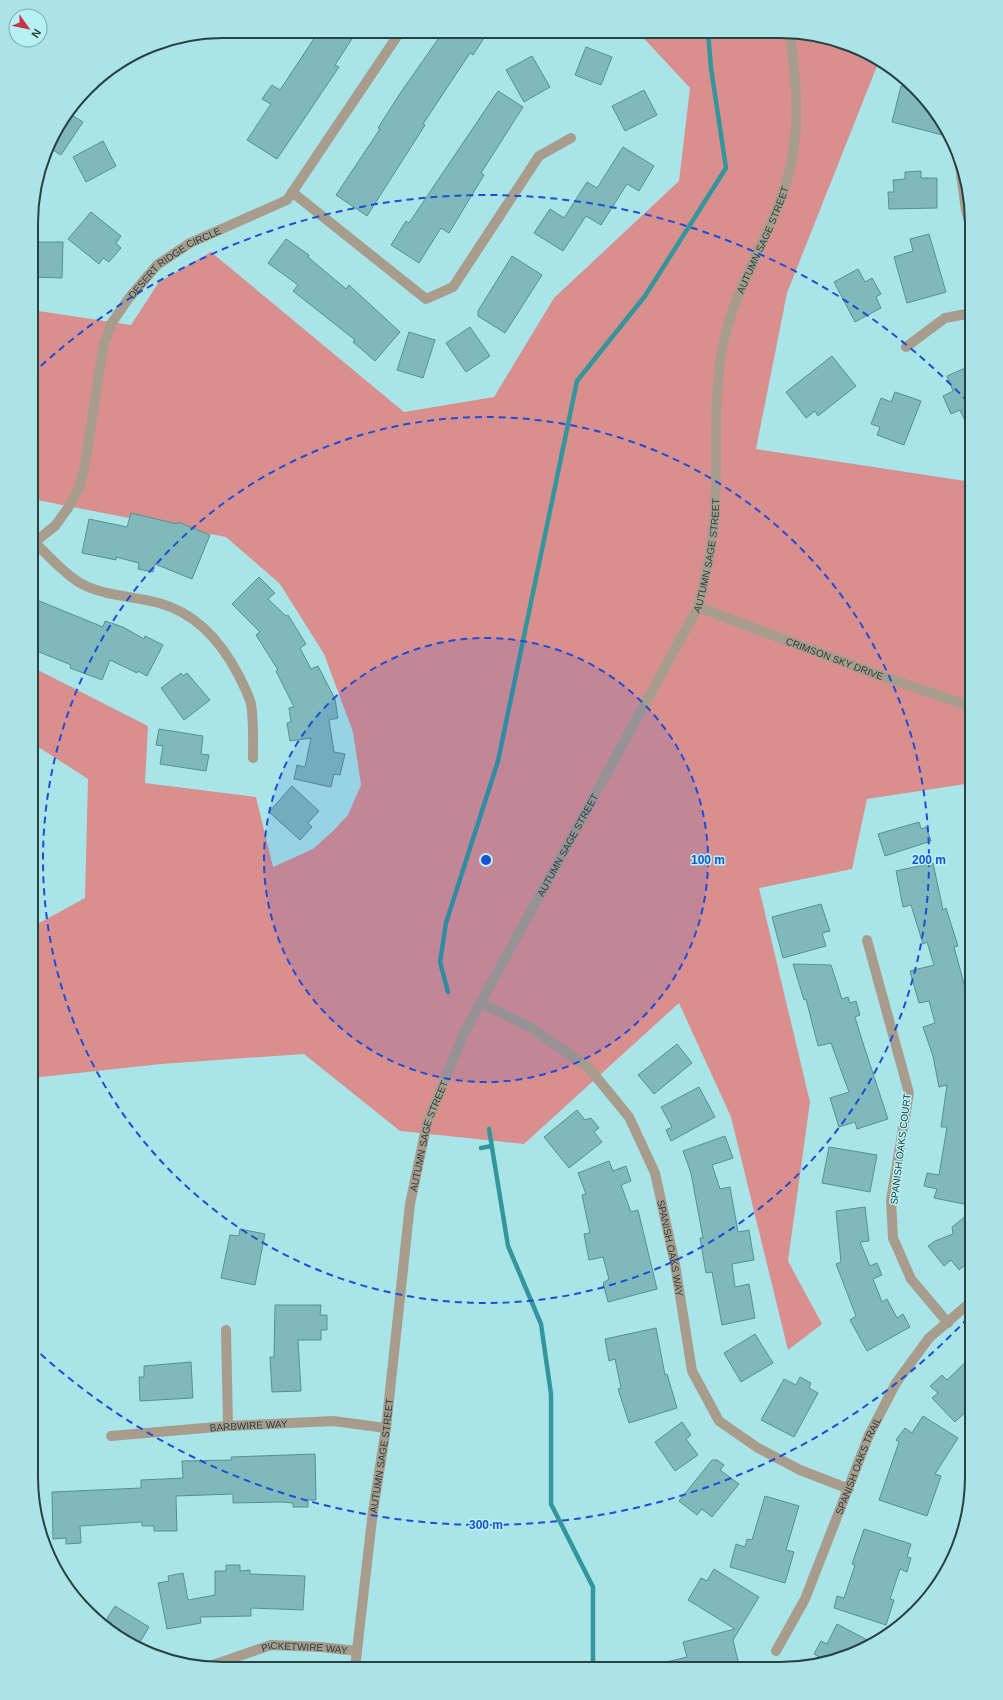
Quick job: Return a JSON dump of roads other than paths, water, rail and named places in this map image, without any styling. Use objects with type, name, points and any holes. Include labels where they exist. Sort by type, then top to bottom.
[{"type":"street","name":"DESERT RIDGE CIRCLE","points":[[38,539],[55,526],[68,508],[78,490],[84,470],[103,348],[111,324],[129,298],[157,265],[190,243],[287,200],[396,38]]},
{"type":"street","name":"AUTUMN SAGE STREET","points":[[356,1662],[373,1511],[386,1428],[410,1204],[427,1123],[464,1033],[698,607],[710,558],[715,507],[720,364],[724,339],[752,264],[776,211],[794,152],[798,108],[791,38]]},
{"type":"street","points":[[292,192],[426,299],[453,287],[539,156],[571,138]]},
{"type":"street","points":[[906,347],[945,318],[965,314]]},
{"type":"street","points":[[38,547],[80,582],[96,590],[160,603],[180,611],[202,626],[221,646],[233,663],[251,702],[253,758]]},
{"type":"street","name":"CRIMSON SKY DRIVE","points":[[698,607],[876,674],[965,705]]},
{"type":"street","name":"SPANISH OAKS COURT","points":[[867,940],[909,1093],[892,1200],[893,1238],[911,1279],[948,1323]]},
{"type":"street","name":"SPANISH OAKS WAY","points":[[481,1003],[530,1027],[589,1068],[629,1117],[655,1173],[675,1264],[692,1371],[719,1421],[758,1448],[793,1466],[849,1489]]},
{"type":"street","name":"SPANISH OAKS TRAIL","points":[[776,1651],[805,1599],[849,1489],[869,1434],[896,1383],[928,1338],[965,1307]]},
{"type":"street","points":[[226,1330],[228,1426]]},
{"type":"street","name":"BARBWIRE WAY","points":[[111,1436],[228,1426],[333,1421],[386,1428]]},
{"type":"street","name":"PICKETWIRE WAY","points":[[222,1662],[271,1646],[321,1647],[357,1651]]},
{"type":"waterway","points":[[448,992],[440,962],[446,923],[498,761],[577,381],[645,296],[726,168],[711,68],[708,38]]},
{"type":"waterway","points":[[489,1129],[508,1246],[541,1324],[551,1394],[551,1504],[593,1587],[593,1662]]},
{"type":"waterway","points":[[481,1148],[492,1146]]}]
